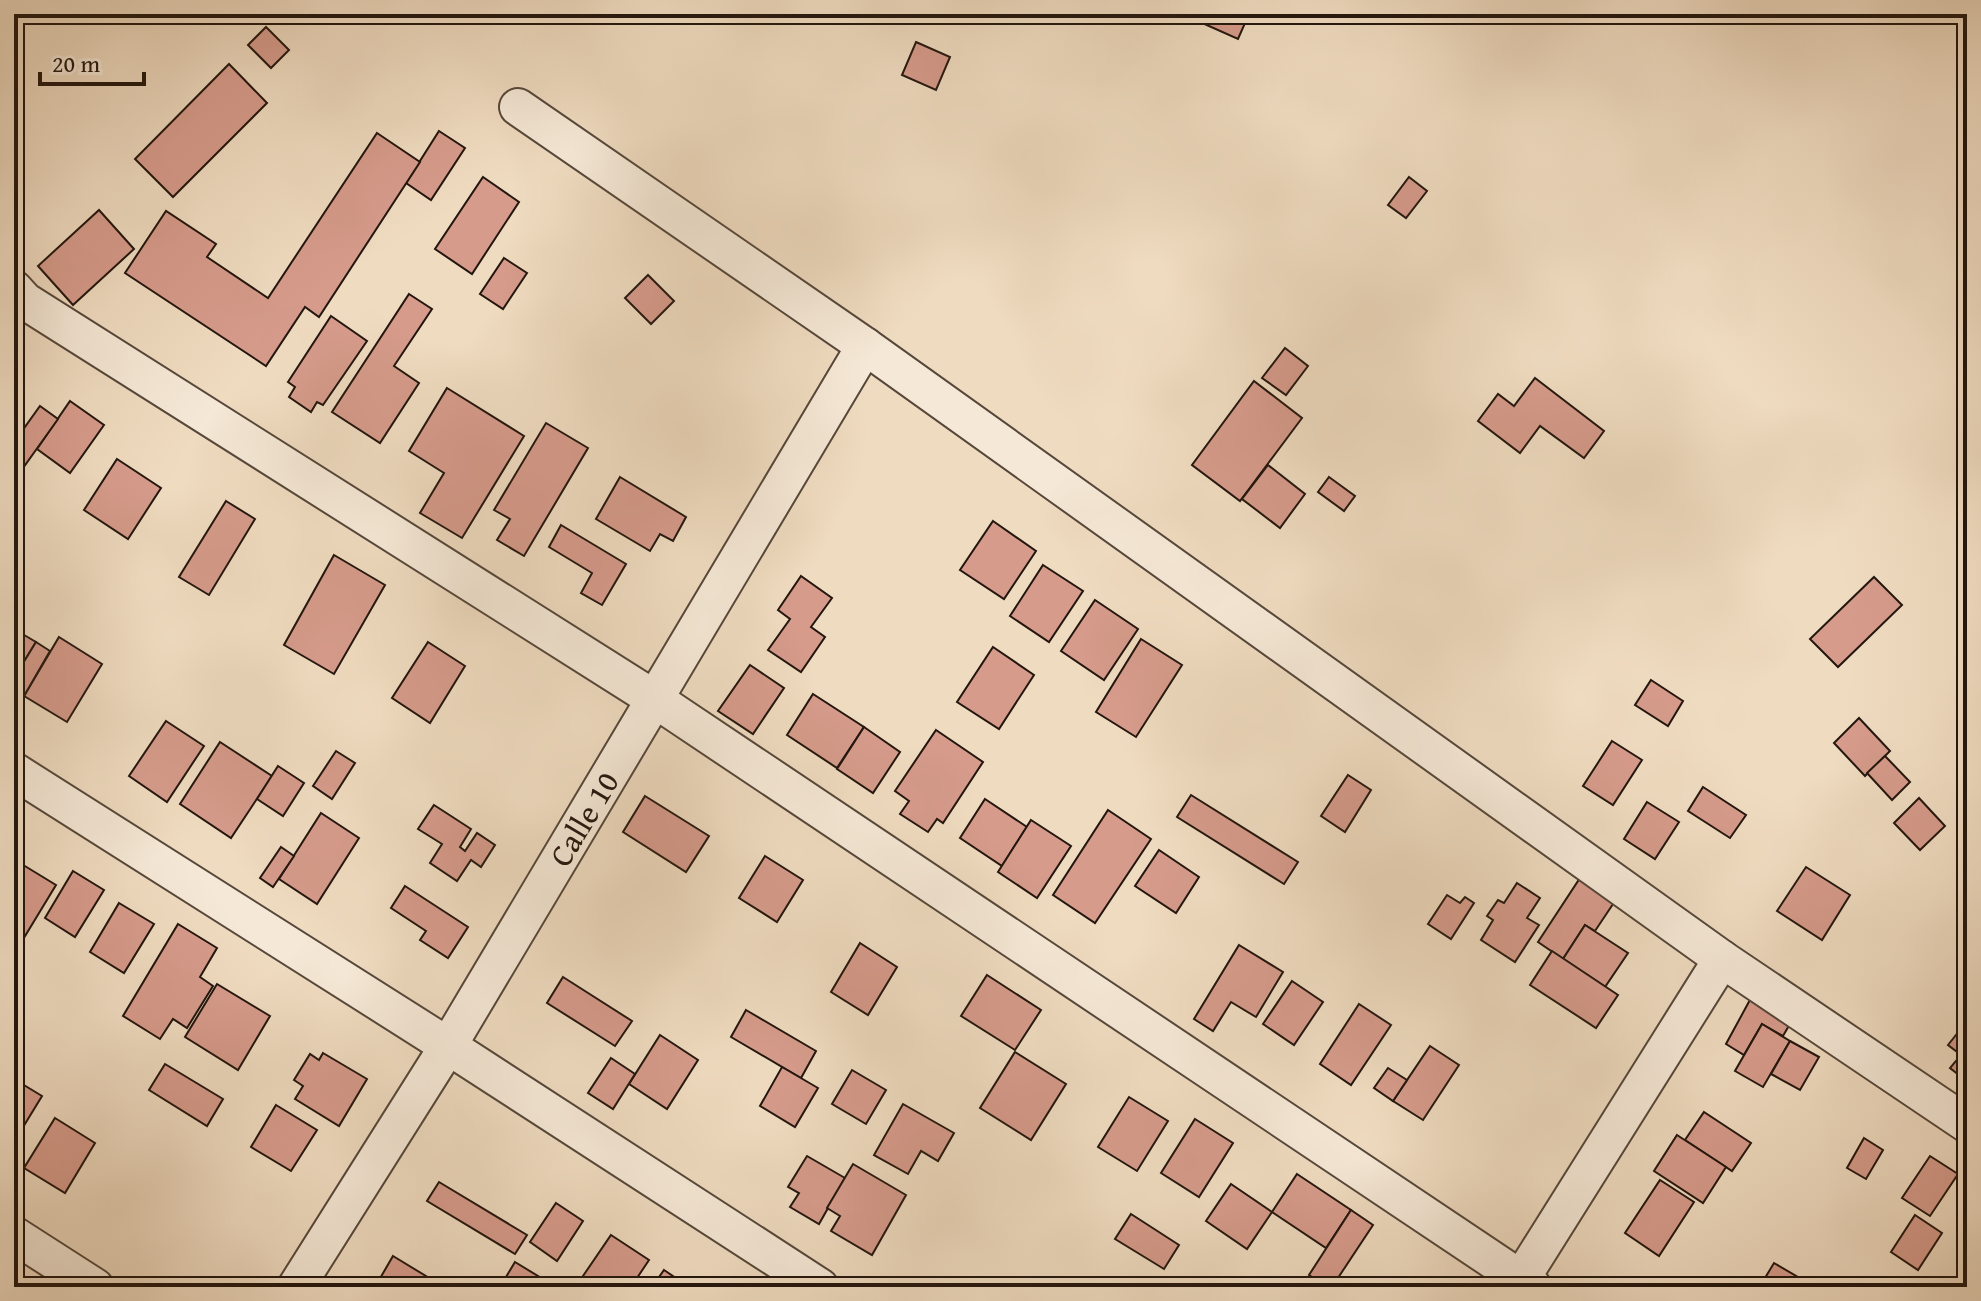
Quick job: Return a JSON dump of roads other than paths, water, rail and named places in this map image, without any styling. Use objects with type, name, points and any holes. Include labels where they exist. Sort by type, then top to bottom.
[{"type":"street","points":[[518,107],[865,346],[1722,959],[1967,1124]]},
{"type":"street","points":[[18,300],[656,700],[1523,1284],[1722,959]]},
{"type":"street","name":"Calle 10","points":[[296,1287],[448,1046],[865,346]]},
{"type":"street","points":[[14,771],[820,1287]]},
{"type":"street","points":[[14,1235],[95,1287]]}]
